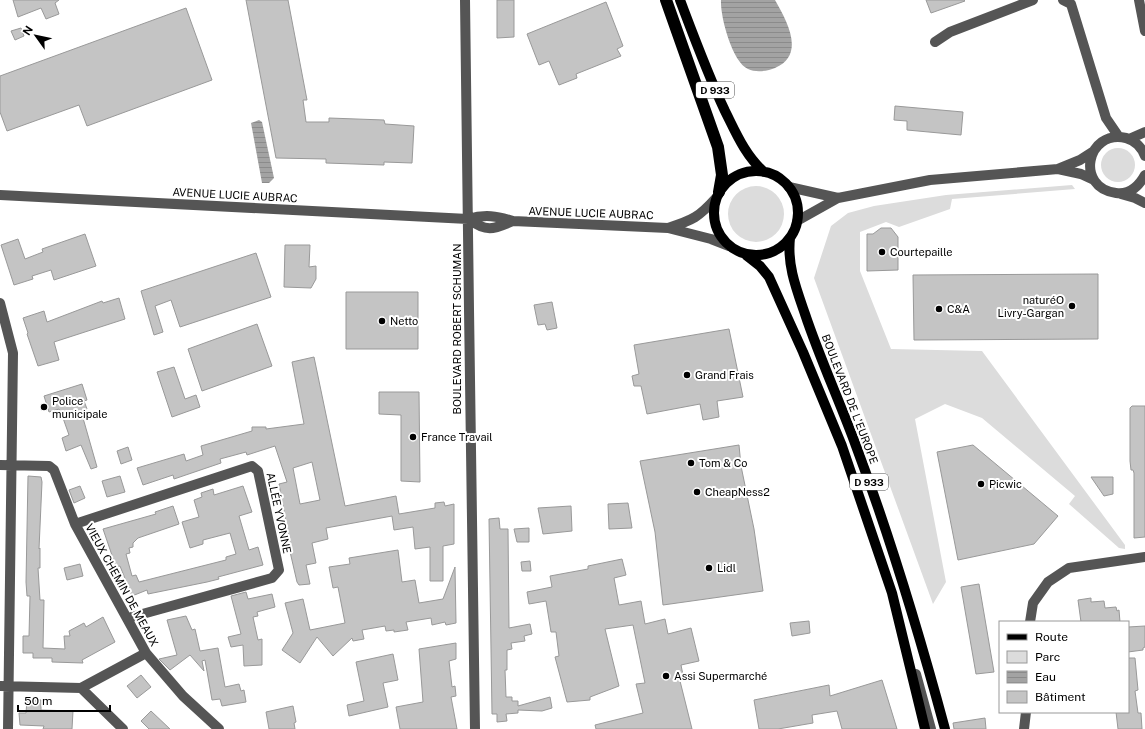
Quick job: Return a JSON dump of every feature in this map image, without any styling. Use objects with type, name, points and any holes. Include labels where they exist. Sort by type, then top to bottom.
[{"type":"highway","name":"D 933","points":[[666,0],[718,147],[722,175],[718,195]]},
{"type":"main road","name":"D 933","points":[[680,0],[711,83],[741,144],[753,162],[764,172]]},
{"type":"main road","points":[[751,171],[764,172],[778,177],[789,187],[795,197],[798,209],[797,221],[790,238],[782,247],[771,253],[759,256],[746,254],[729,246],[720,236],[714,224],[713,210],[718,195],[727,182],[738,175],[751,171]]},
{"type":"main road","name":"BOULEVARD DE L'EUROPE","points":[[790,238],[788,253],[792,275],[816,347],[856,446],[896,561],[945,729]]},
{"type":"main road","name":"D 933","points":[[746,254],[760,266],[769,277],[806,359],[844,453],[890,587],[925,729]]},
{"type":"street","name":"BOULEVARD ROBERT SCHUMAN","points":[[465,0],[470,503],[475,729]]},
{"type":"street","points":[[935,42],[950,32],[1033,0]]},
{"type":"street","points":[[1063,0],[1071,4],[1106,118],[1124,138],[1137,144],[1144,151]]},
{"type":"street","points":[[1139,0],[1145,32]]},
{"type":"street","points":[[1094,180],[1090,170],[1090,160],[1100,143],[1109,138],[1124,138],[1145,132]]},
{"type":"street","points":[[797,221],[838,198],[930,180],[1058,168],[1080,160],[1094,151]]},
{"type":"street","points":[[1058,168],[1081,174],[1094,180],[1104,190],[1135,198],[1145,203]]},
{"type":"street","points":[[1119,194],[1135,188],[1145,175]]},
{"type":"street","points":[[789,187],[838,198]]},
{"type":"street","name":"AVENUE LUCIE AUBRAC","points":[[0,195],[468,219],[481,228],[497,228],[513,221],[668,228],[711,239],[729,246]]},
{"type":"street","name":"AVENUE LUCIE AUBRAC","points":[[668,228],[694,219],[704,211],[718,195]]},
{"type":"street","points":[[0,303],[14,354],[12,465],[4,686],[8,729]]},
{"type":"street","name":"VIEUX CHEMIN DE MEAUX","points":[[0,465],[49,466],[54,470],[75,524],[146,653],[183,696],[219,729]]},
{"type":"street","name":"ALLÉE YVONNE","points":[[75,524],[252,466],[258,471],[279,570],[272,578],[128,618]]},
{"type":"street","points":[[1030,621],[1033,604],[1048,582],[1069,568],[1145,557]]},
{"type":"street","points":[[902,632],[931,729]]},
{"type":"street","points":[[4,686],[81,688],[146,653]]},
{"type":"street","points":[[81,688],[123,729]]},
{"type":"street","points":[[1024,729],[1026,713]]},
{"type":"green space","points":[[1115,148],[1121,148],[1130,153],[1134,159],[1134,171],[1130,177],[1121,182],[1115,182],[1106,177],[1101,168],[1101,162],[1106,153]]},
{"type":"green space","points":[[1072,185],[1075,189],[952,199],[950,209],[899,227],[886,222],[860,232],[860,271],[891,349],[982,351],[1125,545],[1125,549],[1119,548],[1069,504],[1075,496],[982,418],[945,404],[915,419],[946,582],[933,604],[814,278],[831,226],[848,213],[874,206],[946,195]]},
{"type":"green space","points":[[756,186],[767,188],[776,194],[782,203],[784,214],[782,225],[776,234],[767,240],[756,242],[745,240],[736,234],[730,225],[728,214],[730,203],[736,194],[745,188]]},
{"type":"water","points":[[721,0],[775,0],[788,27],[791,37],[792,46],[790,55],[784,62],[775,68],[762,71],[751,70],[742,65],[737,58],[728,38],[721,7]]},
{"type":"water","points":[[259,120],[262,122],[274,178],[269,183],[262,183],[251,123]]},
{"type":"building","points":[[13,0],[59,0],[55,3],[59,14],[46,19],[41,8],[18,17]]},
{"type":"building","points":[[246,0],[288,0],[307,100],[303,100],[306,122],[329,122],[329,118],[384,120],[385,124],[414,126],[412,163],[384,162],[384,165],[326,163],[326,159],[276,158]]},
{"type":"building","points":[[497,0],[514,0],[514,37],[497,38]]},
{"type":"building","points":[[926,0],[964,0],[965,1],[931,13]]},
{"type":"building","points":[[606,2],[623,46],[617,49],[621,56],[576,74],[577,78],[559,85],[549,61],[539,65],[527,34]]},
{"type":"building","points":[[186,8],[212,80],[87,126],[79,105],[7,131],[0,112],[0,76]]},
{"type":"building","points":[[21,28],[24,36],[15,40],[11,31]]},
{"type":"building","points":[[895,106],[963,112],[961,135],[907,130],[907,121],[894,120]]},
{"type":"building","name":"Courtepaille","points":[[881,228],[891,228],[898,237],[898,270],[867,271],[867,234],[873,234]]},
{"type":"building","points":[[85,234],[96,266],[54,280],[51,270],[32,276],[33,279],[14,285],[1,245],[18,239],[25,259],[43,252],[42,249]]},
{"type":"building","points":[[285,245],[310,245],[309,267],[316,266],[316,279],[311,288],[284,287]]},
{"type":"building","points":[[256,253],[271,297],[180,327],[171,300],[155,306],[163,332],[154,335],[141,291]]},
{"type":"building","points":[[1098,274],[1098,339],[914,340],[913,275]]},
{"type":"building","name":"Netto","points":[[346,292],[418,292],[418,349],[346,349]]},
{"type":"building","points":[[119,298],[125,319],[54,342],[59,360],[38,366],[23,318],[44,311],[47,322],[102,301],[103,303]]},
{"type":"building","points":[[552,302],[557,328],[547,330],[545,324],[538,325],[534,305]]},
{"type":"building","points":[[257,324],[272,366],[202,391],[188,349]]},
{"type":"building","name":"Grand Frais","points":[[729,329],[743,397],[717,401],[719,417],[703,420],[700,404],[647,414],[641,386],[634,386],[632,376],[639,374],[634,345]]},
{"type":"building","points":[[314,357],[345,506],[396,496],[399,514],[435,508],[435,503],[444,502],[445,506],[454,504],[454,544],[443,546],[443,581],[430,581],[430,547],[415,549],[413,527],[394,530],[392,516],[326,528],[328,539],[312,543],[316,563],[306,565],[310,584],[299,585],[288,543],[290,543],[279,484],[287,482],[275,446],[247,455],[246,452],[220,459],[221,463],[174,479],[173,475],[143,485],[137,468],[184,454],[186,461],[203,455],[201,446],[252,431],[252,427],[266,427],[266,429],[304,424],[292,362]],"holes":[[[312,462],[320,500],[300,504],[293,468]]]},
{"type":"building","points":[[174,367],[185,399],[196,395],[200,407],[172,417],[157,372]]},
{"type":"building","points":[[82,384],[87,400],[84,401],[87,409],[81,411],[97,467],[91,469],[81,445],[66,451],[62,438],[69,435],[63,418],[59,409],[49,412],[44,396]]},
{"type":"building","points":[[379,392],[419,392],[420,482],[401,481],[401,415],[379,414]]},
{"type":"building","points":[[1132,406],[1145,406],[1145,537],[1134,538],[1134,473],[1133,470],[1131,470],[1130,461],[1130,408]]},
{"type":"building","points":[[739,445],[741,466],[754,529],[763,591],[663,605],[655,532],[640,461]]},
{"type":"building","name":"Picwic","points":[[973,445],[1058,516],[1034,544],[958,560],[937,452]]},
{"type":"building","points":[[128,447],[132,460],[121,464],[117,451]]},
{"type":"building","points":[[28,476],[41,477],[42,482],[39,549],[40,548],[40,568],[38,568],[40,600],[44,600],[43,648],[65,649],[64,636],[70,636],[69,631],[84,623],[86,627],[103,617],[115,642],[82,660],[83,663],[52,662],[52,658],[33,658],[33,653],[23,653],[23,636],[29,636],[30,596],[27,596],[26,582]]},
{"type":"building","points":[[120,476],[125,492],[107,497],[102,481]]},
{"type":"building","points":[[1091,477],[1113,477],[1113,494],[1104,496]]},
{"type":"building","points":[[80,486],[85,498],[74,503],[69,490]]},
{"type":"building","points":[[243,486],[252,512],[239,516],[249,550],[258,547],[263,565],[218,577],[219,579],[207,582],[148,594],[147,590],[132,596],[120,566],[116,567],[103,529],[156,514],[155,512],[173,506],[179,524],[138,538],[133,543],[133,547],[129,548],[130,553],[126,554],[132,576],[136,575],[139,582],[226,560],[226,557],[236,554],[230,533],[203,540],[203,544],[190,548],[182,522],[199,517],[194,500],[202,497],[201,493],[213,489],[214,495]]},
{"type":"building","points":[[628,503],[632,528],[609,529],[608,504]]},
{"type":"building","points":[[571,506],[572,531],[543,534],[538,508]]},
{"type":"building","points":[[499,518],[500,529],[508,529],[509,628],[530,624],[532,634],[524,636],[525,641],[511,643],[512,649],[507,650],[507,670],[505,670],[506,697],[512,697],[512,701],[518,701],[518,706],[550,697],[552,708],[542,711],[518,710],[518,713],[506,714],[507,721],[497,722],[497,714],[492,714],[489,519]]},
{"type":"building","points":[[529,528],[529,542],[517,542],[514,529]]},
{"type":"building","points":[[398,550],[402,582],[415,580],[419,603],[443,599],[455,567],[456,623],[446,625],[445,622],[432,625],[431,618],[406,622],[408,630],[394,632],[394,630],[386,631],[385,626],[362,630],[364,639],[353,641],[352,638],[333,656],[317,637],[300,663],[282,650],[293,633],[285,603],[303,599],[310,630],[345,623],[338,587],[333,588],[329,567],[350,564],[349,558]]},
{"type":"building","points":[[622,559],[626,575],[614,578],[619,605],[641,601],[645,624],[665,619],[668,634],[691,628],[699,661],[681,665],[684,680],[680,681],[692,729],[596,729],[595,725],[643,713],[636,684],[645,683],[633,625],[605,629],[619,686],[590,697],[590,700],[567,702],[555,657],[559,656],[556,632],[551,632],[546,601],[529,604],[527,592],[552,587],[550,576],[588,569],[588,566]]},
{"type":"building","points":[[530,561],[531,571],[522,571],[521,562]]},
{"type":"building","points":[[80,564],[83,576],[67,580],[64,568]]},
{"type":"building","points":[[979,584],[994,672],[976,674],[961,587]]},
{"type":"building","points":[[246,592],[248,599],[272,594],[275,607],[257,612],[258,616],[253,617],[258,640],[262,639],[262,665],[244,666],[243,645],[231,647],[228,637],[241,634],[231,596]]},
{"type":"building","points":[[1091,598],[1091,602],[1104,601],[1105,608],[1116,607],[1117,611],[1119,610],[1120,621],[1081,621],[1078,600]]},
{"type":"building","points":[[186,616],[192,630],[195,629],[200,651],[218,648],[225,687],[239,684],[241,691],[244,690],[246,702],[222,706],[220,699],[212,700],[205,660],[202,661],[204,671],[190,655],[170,670],[159,659],[177,655],[167,620]]},
{"type":"building","points":[[809,621],[810,633],[792,636],[790,623]]},
{"type":"building","points":[[1145,626],[1145,647],[1143,650],[1129,652],[1129,627]]},
{"type":"building","points":[[456,643],[456,659],[449,661],[452,687],[455,686],[456,696],[451,697],[457,729],[400,729],[396,707],[423,702],[419,649]]},
{"type":"building","points":[[393,654],[398,680],[383,683],[388,707],[349,716],[347,705],[364,701],[356,662]]},
{"type":"building","points":[[1129,658],[1135,658],[1138,690],[1135,691],[1138,713],[1141,713],[1142,729],[1118,729],[1116,713],[1129,713]]},
{"type":"building","points":[[141,675],[151,687],[137,698],[127,686]]},
{"type":"building","points":[[882,680],[897,729],[842,729],[837,711],[812,715],[813,723],[778,729],[759,729],[754,700],[829,685],[830,696]]},
{"type":"building","points":[[27,700],[41,700],[41,710],[73,711],[72,729],[43,729],[44,726],[20,725],[19,713],[26,713]]},
{"type":"building","points":[[293,706],[296,722],[294,723],[295,729],[269,729],[266,712]]},
{"type":"building","points":[[151,711],[170,729],[149,729],[141,721]]},
{"type":"building","points":[[985,718],[986,729],[954,729],[953,723]]},
{"type":"place","name":"Courtepaille","points":[[882,252]]},
{"type":"place","name":"naturéO Livry-Gargan","points":[[1072,306]]},
{"type":"place","name":"C&A","points":[[939,309]]},
{"type":"place","name":"Netto","points":[[382,321]]},
{"type":"place","name":"Grand Frais","points":[[687,375]]},
{"type":"place","name":"Police municipale","points":[[44,407]]},
{"type":"place","name":"France Travail","points":[[413,437]]},
{"type":"place","name":"Tom & Co","points":[[691,463]]},
{"type":"place","name":"Picwic","points":[[981,484]]},
{"type":"place","name":"CheapNess2","points":[[697,492]]},
{"type":"place","name":"Lidl","points":[[709,568]]},
{"type":"place","name":"Assi Supermarché","points":[[666,676]]}]
